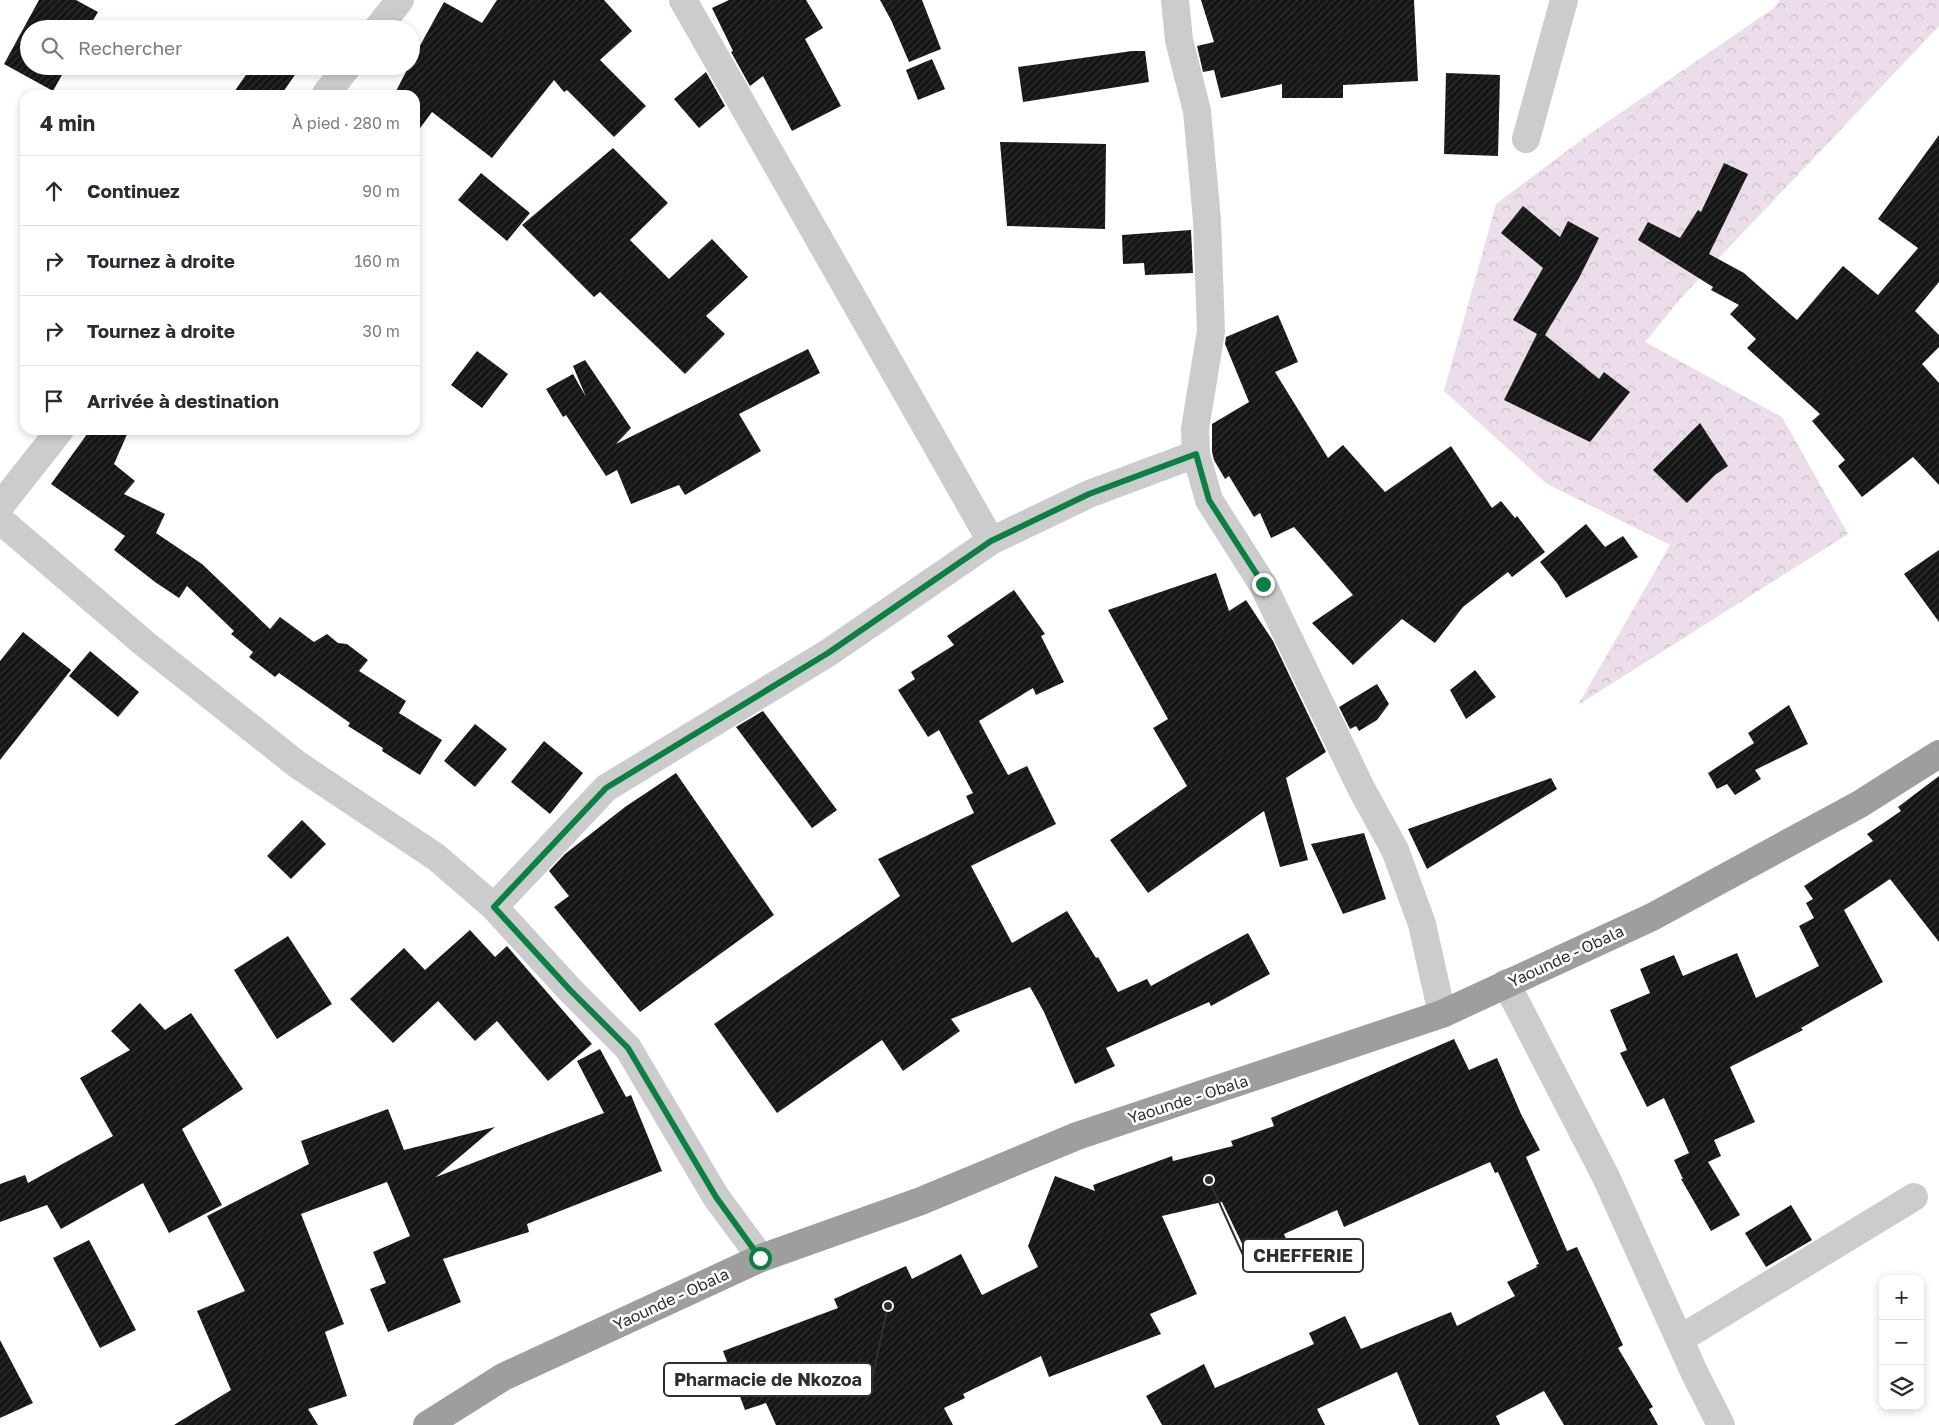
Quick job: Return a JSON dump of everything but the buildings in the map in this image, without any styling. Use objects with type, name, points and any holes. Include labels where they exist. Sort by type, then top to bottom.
[{"type":"highway","name":"Yaounde - Obala","points":[[427,1425],[503,1377],[760,1258],[921,1201],[1077,1136],[1442,1014],[1661,912],[1860,804],[1939,754]]},
{"type":"street","points":[[385,20],[400,0]]},
{"type":"street","points":[[683,0],[991,541]]},
{"type":"street","points":[[1175,0],[1179,40],[1197,111],[1207,220],[1211,332],[1195,429],[1196,454],[1209,500],[1263,584],[1361,788],[1395,850],[1422,924],[1442,1014]]},
{"type":"street","points":[[1526,139],[1564,0]]},
{"type":"street","points":[[329,90],[341,75]]},
{"type":"street","points":[[0,506],[56,435]]},
{"type":"street","points":[[494,907],[606,788],[828,653],[991,541],[1089,494],[1196,454]]},
{"type":"street","points":[[0,520],[146,644],[298,765],[436,857],[494,907],[570,990],[628,1048],[716,1197],[760,1258]]},
{"type":"street","points":[[1506,983],[1606,1177],[1721,1425]]},
{"type":"street","points":[[1680,1339],[1914,1196]]},
{"type":"green space","points":[[1780,0],[1939,0],[1939,26],[1680,299],[1645,342],[1782,417],[1848,534],[1578,705],[1670,545],[1547,484],[1444,391],[1496,204],[1591,133],[1774,8]]},
{"type":"place","name":"CHEFFERIE","points":[[1209,1180]]},
{"type":"place","name":"Pharmacie de Nkozoa","points":[[888,1306]]},
{"type":"route","points":[[760,1258],[716,1197],[628,1048],[570,990],[494,907],[606,788],[828,653],[991,541],[1089,494],[1196,454],[1209,500],[1263,584]]}]
